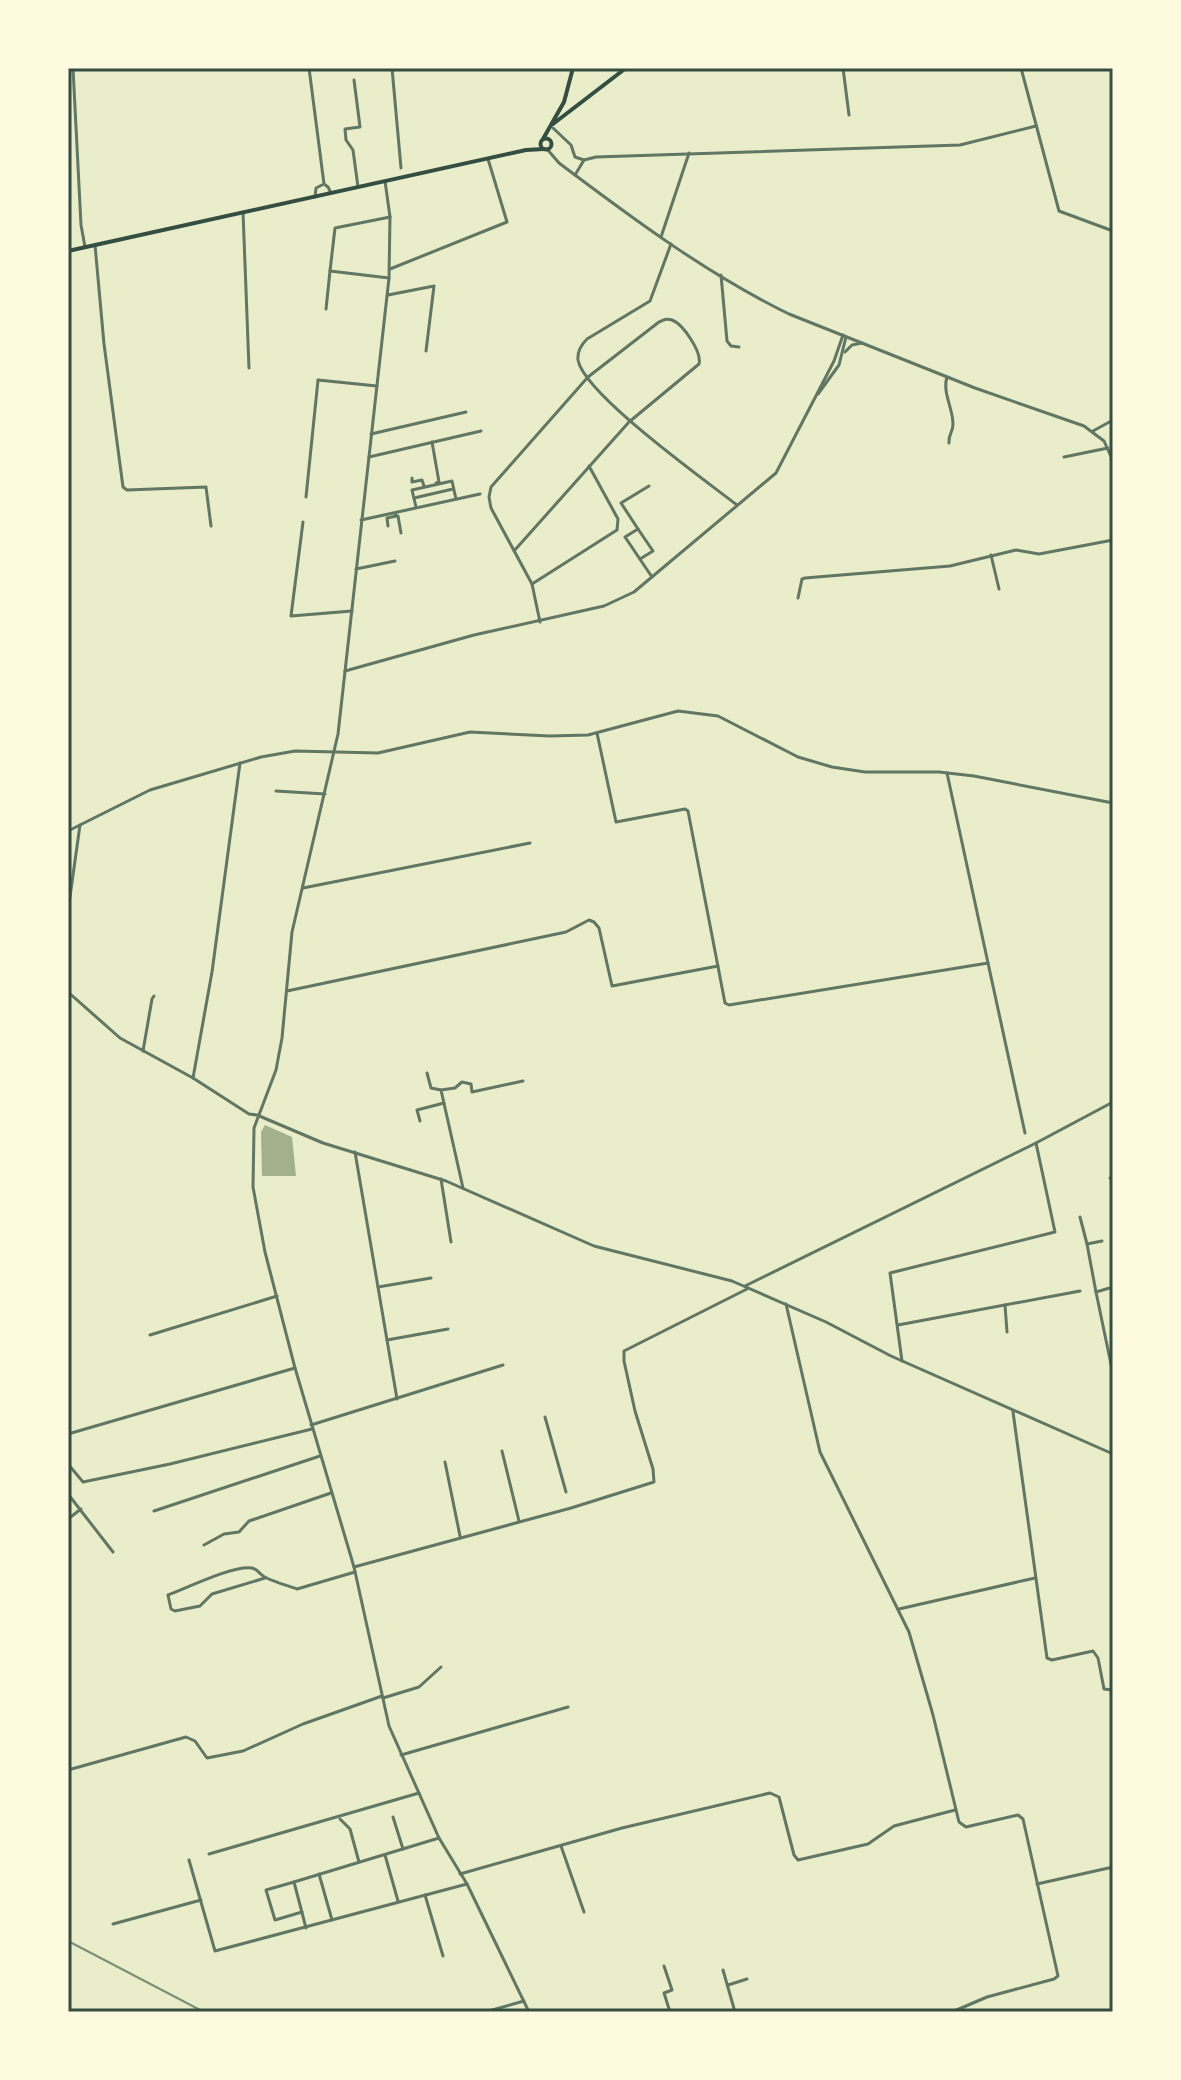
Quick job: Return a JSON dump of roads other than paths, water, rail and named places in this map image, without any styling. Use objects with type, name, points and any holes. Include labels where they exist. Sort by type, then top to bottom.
[{"type":"main road","points":[[526,150],[542,140],[553,126],[626,68]]},
{"type":"main road","points":[[68,251],[403,175],[526,150],[546,149],[551,146],[553,126],[566,97],[573,69]]},
{"type":"main road","points":[[542,140],[551,141]]},
{"type":"main road","points":[[542,140],[546,149]]},
{"type":"street","points":[[73,68],[81,225],[85,247]]},
{"type":"street","points":[[309,68],[324,184],[331,193]]},
{"type":"street","points":[[392,68],[401,168]]},
{"type":"street","points":[[843,68],[849,115]]},
{"type":"street","points":[[1021,68],[1059,211],[1113,231]]},
{"type":"street","points":[[354,80],[360,127],[345,129],[346,140],[353,150],[358,187]]},
{"type":"street","points":[[553,126],[571,145],[575,157],[584,160],[689,153],[960,145],[1036,126]]},
{"type":"street","points":[[546,149],[575,175],[671,244],[789,314],[1093,431],[1108,448],[1113,461]]},
{"type":"street","points":[[661,237],[689,153]]},
{"type":"street","points":[[390,269],[507,222],[488,158]]},
{"type":"street","points":[[575,175],[584,160]]},
{"type":"street","points":[[385,181],[390,217],[388,295],[335,752],[292,932],[276,1070],[254,1128],[253,1187],[265,1252],[295,1368],[355,1570],[389,1726],[439,1838],[467,1884],[529,2012]]},
{"type":"street","points":[[315,197],[316,188],[324,184]]},
{"type":"street","points":[[243,212],[249,368]]},
{"type":"street","points":[[326,309],[335,228],[390,217]]},
{"type":"street","points":[[671,244],[650,301],[612,321],[587,339],[579,348],[578,361],[588,377],[629,422],[737,505]]},
{"type":"street","points":[[95,245],[104,344],[123,487],[127,490],[206,487],[211,526]]},
{"type":"street","points":[[330,271],[389,278]]},
{"type":"street","points":[[721,275],[727,341],[731,346],[739,347]]},
{"type":"street","points":[[388,295],[434,286],[426,351]]},
{"type":"street","points":[[514,551],[629,422],[699,364],[699,351],[676,323],[668,319],[659,322],[588,377],[491,487],[491,508],[514,551],[532,584],[540,622]]},
{"type":"street","points":[[816,397],[837,369],[844,335]]},
{"type":"street","points":[[345,671],[474,635],[540,622],[621,600],[776,473],[844,335]]},
{"type":"street","points":[[842,355],[852,345],[863,343]]},
{"type":"street","points":[[947,377],[945,384],[953,428],[948,436],[949,443]]},
{"type":"street","points":[[306,497],[318,380],[377,386]]},
{"type":"street","points":[[371,434],[466,412]]},
{"type":"street","points":[[1093,431],[1113,420]]},
{"type":"street","points":[[369,457],[481,431]]},
{"type":"street","points":[[412,478],[412,482],[422,480],[423,486],[439,482],[432,442]]},
{"type":"street","points":[[1064,457],[1108,448]]},
{"type":"street","points":[[532,584],[617,530],[618,519],[589,466]]},
{"type":"street","points":[[416,508],[412,490],[452,481],[456,499]]},
{"type":"street","points":[[640,559],[653,551],[621,503],[649,486]]},
{"type":"street","points":[[414,498],[454,489]]},
{"type":"street","points":[[361,520],[480,494]]},
{"type":"street","points":[[388,526],[387,518],[398,516],[401,533]]},
{"type":"street","points":[[303,522],[291,616],[352,611]]},
{"type":"street","points":[[638,529],[625,537],[652,577]]},
{"type":"street","points":[[798,598],[802,579],[805,578],[950,566],[1016,550],[1039,554],[1113,540]]},
{"type":"street","points":[[991,555],[999,589]]},
{"type":"street","points":[[356,569],[395,561]]},
{"type":"street","points":[[68,831],[150,790],[240,763],[295,751],[364,754],[470,732],[550,736],[597,733],[670,712],[691,711],[718,716],[798,757],[832,767],[865,772],[947,773],[1008,781],[1113,803]]},
{"type":"street","points":[[597,733],[616,822],[685,809],[688,811],[725,1003],[732,1005],[988,963]]},
{"type":"street","points":[[193,1078],[212,972],[240,763]]},
{"type":"street","points":[[947,773],[1025,1133]]},
{"type":"street","points":[[276,791],[325,794]]},
{"type":"street","points":[[68,911],[80,825]]},
{"type":"street","points":[[303,888],[530,843]]},
{"type":"street","points":[[286,992],[566,932],[589,920],[599,928],[614,987],[718,966]]},
{"type":"street","points":[[68,992],[120,1038],[193,1078],[249,1114],[323,1143],[441,1179],[594,1246],[732,1281],[1013,1412],[1113,1454]]},
{"type":"street","points":[[143,1051],[154,996]]},
{"type":"street","points":[[427,1073],[431,1088],[441,1090],[455,1088],[462,1082],[471,1084],[472,1092],[523,1081]]},
{"type":"street","points":[[441,1090],[463,1188]]},
{"type":"street","points":[[265,1578],[212,1594],[200,1606],[175,1611],[168,1604],[168,1595],[223,1574],[249,1568],[265,1578],[297,1589],[460,1536],[571,1508],[654,1482],[624,1361],[626,1349],[813,1251],[1036,1143],[1113,1102]]},
{"type":"street","points":[[420,1121],[417,1110],[444,1103]]},
{"type":"street","points":[[902,1361],[890,1277],[893,1272],[1055,1232],[1036,1143]]},
{"type":"street","points":[[355,1152],[397,1399]]},
{"type":"street","points":[[441,1179],[451,1242]]},
{"type":"street","points":[[1080,1217],[1113,1374]]},
{"type":"street","points":[[1087,1244],[1102,1241]]},
{"type":"street","points":[[378,1287],[431,1278]]},
{"type":"street","points":[[1096,1292],[1113,1287]]},
{"type":"street","points":[[898,1325],[1080,1291]]},
{"type":"street","points":[[150,1335],[277,1296]]},
{"type":"street","points":[[786,1304],[820,1452],[899,1609],[917,1656],[959,1822],[966,1827],[1021,1816],[1058,1972],[1057,1978],[987,1997],[949,2012],[925,2012]]},
{"type":"street","points":[[1005,1305],[1007,1332]]},
{"type":"street","points":[[387,1340],[448,1329]]},
{"type":"street","points":[[68,1464],[83,1482],[170,1464],[312,1427],[503,1365]]},
{"type":"street","points":[[68,1434],[295,1368]]},
{"type":"street","points":[[1013,1412],[1047,1658],[1052,1660],[1093,1651],[1098,1658],[1104,1689],[1113,1690]]},
{"type":"street","points":[[545,1417],[566,1492]]},
{"type":"street","points":[[502,1451],[519,1521]]},
{"type":"street","points":[[154,1511],[320,1456]]},
{"type":"street","points":[[445,1462],[460,1536]]},
{"type":"street","points":[[204,1545],[224,1534],[239,1532],[249,1521],[331,1493]]},
{"type":"street","points":[[68,1494],[113,1552]]},
{"type":"street","points":[[569,1500],[571,1508]]},
{"type":"street","points":[[68,1519],[81,1509]]},
{"type":"street","points":[[899,1609],[1035,1578]]},
{"type":"street","points":[[68,1770],[186,1737],[195,1741],[207,1758],[233,1755],[303,1724],[419,1687],[441,1667]]},
{"type":"street","points":[[401,1755],[568,1707]]},
{"type":"street","points":[[209,1854],[419,1793]]},
{"type":"street","points":[[460,1874],[622,1828],[770,1793],[779,1797],[798,1860],[868,1844],[894,1826],[956,1809]]},
{"type":"street","points":[[393,1817],[403,1849]]},
{"type":"street","points":[[339,1818],[350,1829],[359,1862]]},
{"type":"street","points":[[302,1912],[275,1920],[266,1890],[439,1838]]},
{"type":"street","points":[[561,1846],[584,1912]]},
{"type":"street","points":[[385,1855],[399,1902]]},
{"type":"street","points":[[189,1860],[215,1951],[467,1884]]},
{"type":"street","points":[[1037,1884],[1113,1867]]},
{"type":"street","points":[[319,1874],[332,1920]]},
{"type":"street","points":[[294,1882],[306,1928]]},
{"type":"street","points":[[425,1895],[443,1956]]},
{"type":"street","points":[[113,1924],[201,1900]]},
{"type":"street","points":[[664,1966],[672,1990],[664,1993],[670,2012]]},
{"type":"street","points":[[723,1970],[735,2012]]},
{"type":"street","points":[[727,1985],[747,1979]]},
{"type":"street","points":[[485,2012],[524,2001]]},
{"type":"railway","points":[[68,1941],[204,2012]]}]
